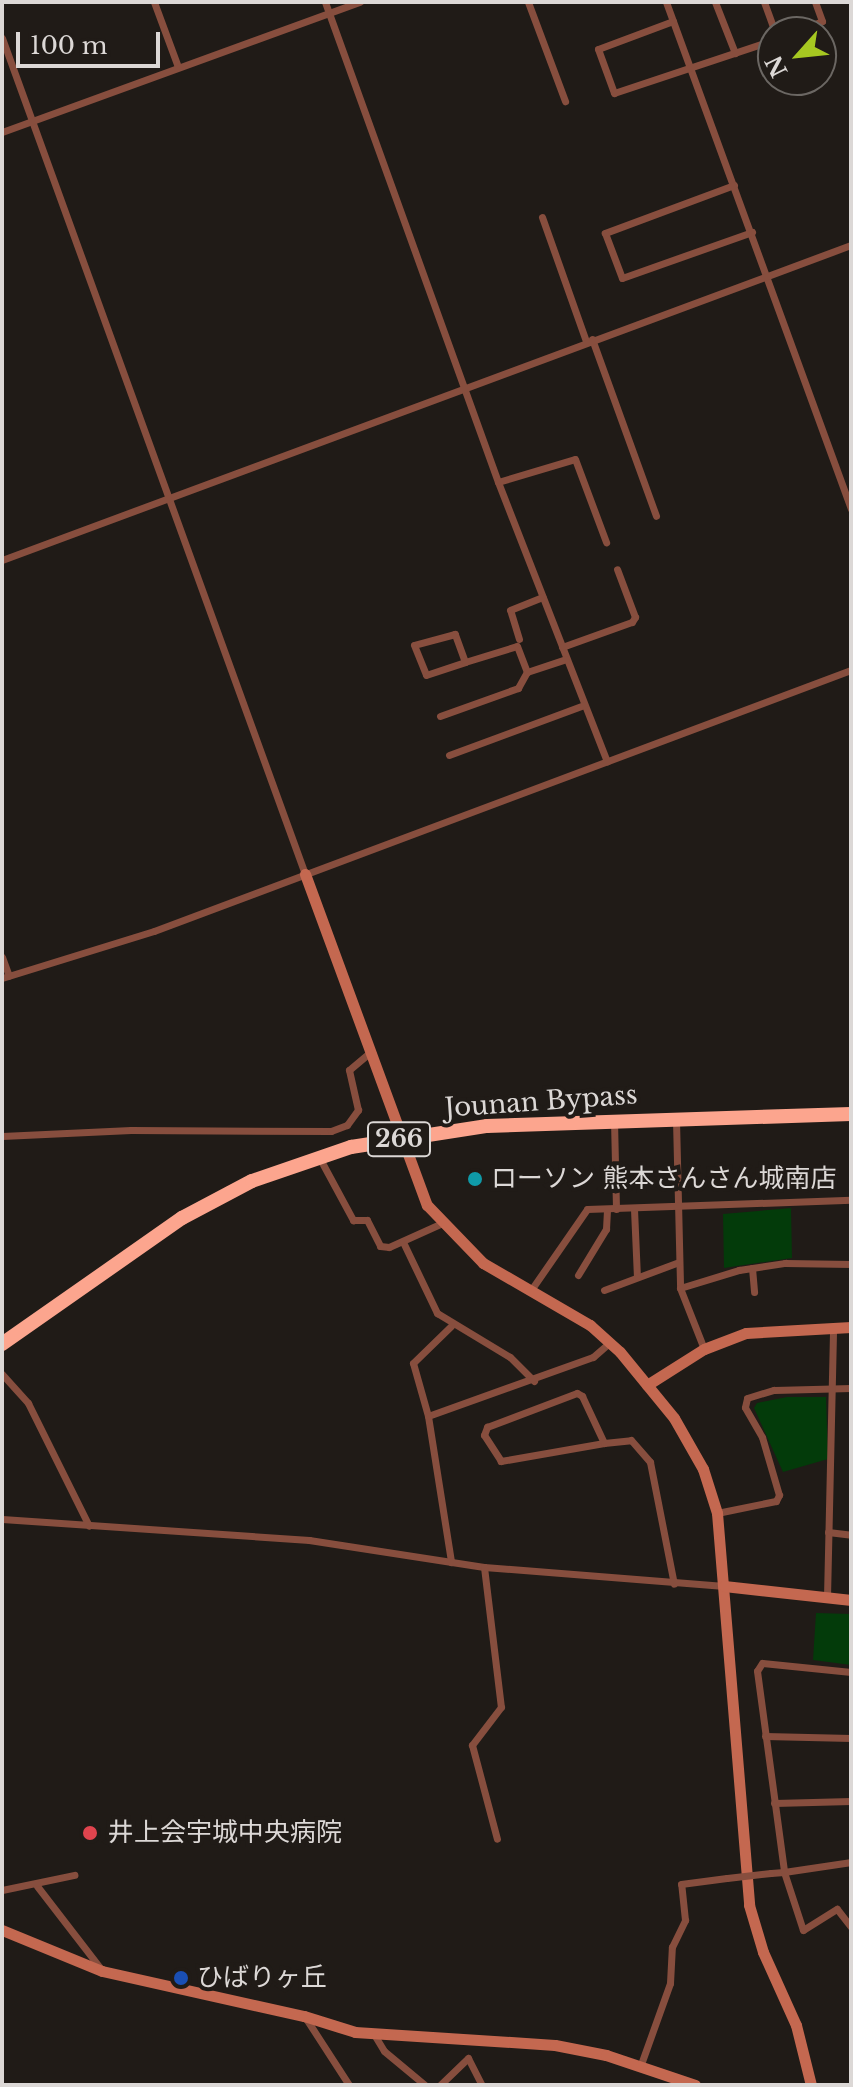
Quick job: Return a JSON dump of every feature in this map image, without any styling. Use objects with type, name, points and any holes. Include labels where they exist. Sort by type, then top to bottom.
[{"type":"highway","name":"Jounan Bypass","points":[[2,1344],[182,1218],[252,1181],[318,1156],[399,1139],[487,1126],[851,1114]]},
{"type":"street","points":[[154,2],[178,67]]},
{"type":"street","points":[[325,2],[498,482],[607,762]]},
{"type":"street","points":[[2,132],[360,2]]},
{"type":"street","points":[[528,2],[565,101]]},
{"type":"street","points":[[666,2],[851,509]]},
{"type":"street","points":[[715,2],[735,53]]},
{"type":"street","points":[[673,21],[598,49],[614,93],[757,45]]},
{"type":"street","points":[[2,38],[413,1180],[440,1224],[483,1263],[531,1290],[610,1342],[647,1385],[691,1445],[717,1513],[749,1905],[763,1952],[796,2025],[811,2085]]},
{"type":"street","points":[[734,185],[605,233],[622,278],[752,232]]},
{"type":"street","points":[[542,217],[656,516]]},
{"type":"street","points":[[2,560],[851,245]]},
{"type":"street","points":[[498,482],[575,459],[606,542]]},
{"type":"street","points":[[562,647],[632,622],[635,617],[617,569]]},
{"type":"street","points":[[519,639],[510,610],[542,597]]},
{"type":"street","points":[[465,662],[455,634],[414,645],[426,675],[517,646],[527,672]]},
{"type":"street","points":[[440,716],[518,688],[527,672],[566,659]]},
{"type":"street","points":[[2,957],[6,977],[154,931],[851,670]]},
{"type":"street","points":[[449,755],[584,705]]},
{"type":"street","points":[[2,1136],[131,1130],[331,1131],[347,1125],[358,1110],[349,1070],[369,1053]]},
{"type":"street","points":[[676,1119],[680,1288],[704,1349]]},
{"type":"street","points":[[578,1275],[606,1229],[611,1209],[614,1120]]},
{"type":"street","points":[[318,1156],[353,1220],[367,1220],[380,1246],[403,1242],[440,1224]]},
{"type":"street","points":[[531,1290],[581,1213],[611,1209],[851,1200]]},
{"type":"street","points":[[634,1209],[637,1277]]},
{"type":"street","points":[[403,1242],[432,1305],[451,1326],[510,1357],[534,1381]]},
{"type":"street","points":[[604,1290],[679,1262]]},
{"type":"street","points":[[680,1288],[752,1268],[851,1264]]},
{"type":"street","points":[[752,1268],[754,1292]]},
{"type":"street","points":[[451,1326],[413,1363],[428,1416],[451,1562]]},
{"type":"street","points":[[827,1597],[833,1327]]},
{"type":"street","points":[[647,1385],[704,1349],[746,1333],[851,1327]]},
{"type":"street","points":[[428,1416],[534,1381],[593,1357],[610,1342]]},
{"type":"street","points":[[3,1375],[28,1403],[89,1526]]},
{"type":"street","points":[[717,1513],[776,1501],[779,1495],[762,1437],[745,1407],[747,1398],[774,1390],[851,1388]]},
{"type":"street","points":[[604,1443],[577,1393],[487,1427],[484,1435],[501,1461],[631,1440],[650,1462],[674,1584]]},
{"type":"street","points":[[2,1519],[309,1540],[484,1567],[535,1567],[674,1584],[724,1586],[851,1600]]},
{"type":"street","points":[[828,1532],[851,1535]]},
{"type":"street","points":[[484,1567],[501,1707],[472,1745],[497,1839]]},
{"type":"street","points":[[851,1672],[762,1663],[757,1671],[784,1872],[803,1930],[837,1909],[851,1927]]},
{"type":"street","points":[[765,1736],[851,1738]]},
{"type":"street","points":[[774,1803],[851,1801]]},
{"type":"street","points":[[640,2067],[670,1983],[672,1947],[685,1920],[681,1884],[851,1862]]},
{"type":"street","points":[[2,1890],[37,1886],[74,1875]]},
{"type":"street","points":[[37,1886],[102,1971]]},
{"type":"street","points":[[2,1930],[102,1971],[304,2016],[375,2036],[555,2045],[695,2085]]},
{"type":"street","points":[[304,2016],[349,2085]]},
{"type":"street","points":[[375,2036],[384,2051],[425,2085]]},
{"type":"street","points":[[440,2085],[468,2058],[482,2085]]},
{"type":"green space","points":[[791,1208],[792,1258],[724,1268],[723,1214]]},
{"type":"green space","points":[[787,1397],[826,1397],[828,1459],[783,1472],[754,1408],[757,1403]]},
{"type":"green space","points":[[816,1613],[851,1614],[851,1665],[813,1660]]},
{"type":"place","name":"ローソン 熊本さんさん城南店","points":[[475,1179]]},
{"type":"place","name":"井上会宇城中央病院","points":[[90,1833]]},
{"type":"place","name":"ひばりヶ丘","points":[[181,1978]]}]
